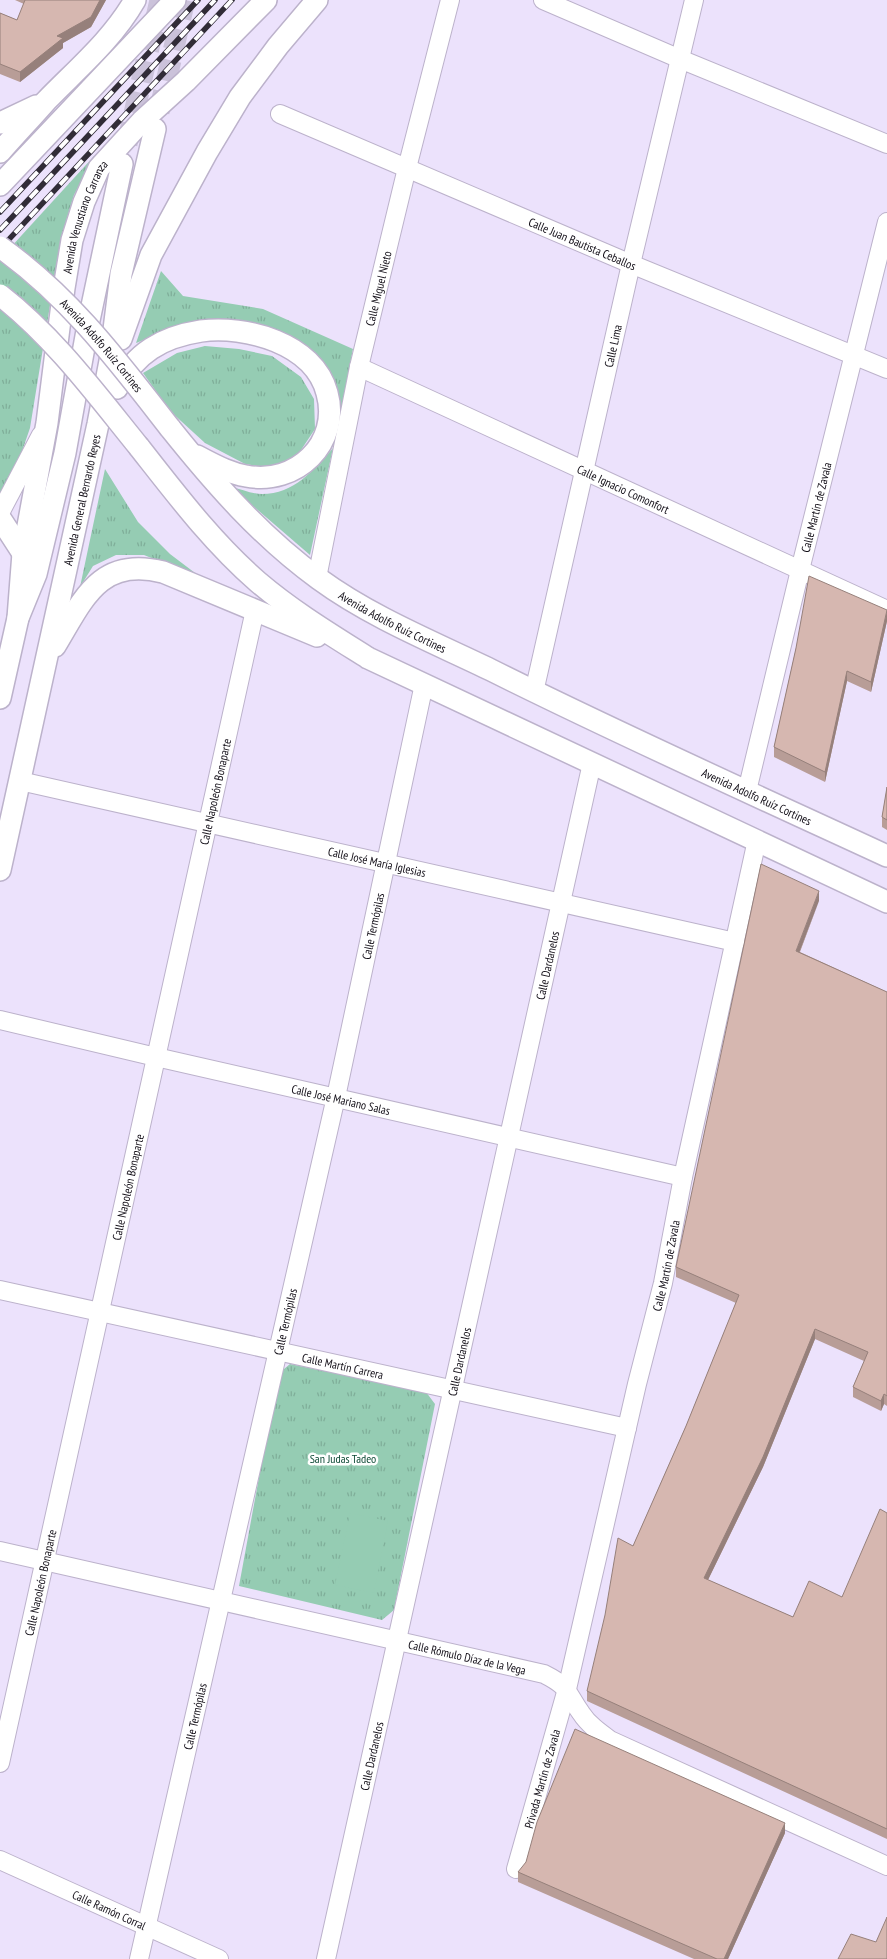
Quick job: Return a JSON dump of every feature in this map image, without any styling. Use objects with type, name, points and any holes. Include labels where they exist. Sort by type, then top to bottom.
[{"type":"main road","points":[[0,152],[47,100],[113,34],[135,0]]},
{"type":"main road","points":[[0,185],[174,0]]},
{"type":"main road","name":"Avenida Venustiano Carranza","points":[[18,618],[23,553],[47,423],[72,240],[84,202],[99,168],[142,121],[186,81],[266,0]]},
{"type":"main road","points":[[110,361],[125,331],[151,255],[207,152],[240,97],[278,46],[317,0]]},
{"type":"main road","points":[[0,122],[47,100]]},
{"type":"main road","name":"Avenida General Bernardo Reyes","points":[[0,870],[98,424],[110,361],[121,274],[155,129]]},
{"type":"main road","name":"Avenida General Bernardo Reyes","points":[[0,698],[18,618],[36,574],[65,453],[88,325],[122,164]]},
{"type":"main road","name":"Avenida Adolfo Ruíz Cortines","points":[[0,247],[49,285],[108,349],[219,488],[250,519],[317,578],[366,608],[534,692],[887,856]]},
{"type":"main road","points":[[0,295],[36,326],[67,360],[189,511],[258,582],[301,615],[368,658]]},
{"type":"main road","points":[[98,424],[120,380],[142,354],[152,347],[169,340],[191,333],[216,329],[244,331],[266,337],[289,348],[307,360],[318,374],[327,391],[330,409],[328,426],[322,443],[310,458],[296,469],[281,476],[247,476],[226,470],[189,452]]},
{"type":"main road","points":[[0,518],[36,574]]},
{"type":"main road","points":[[46,661],[86,597],[108,575],[120,570],[147,568],[163,572],[368,658],[887,902]]},
{"type":"street","name":"Calle Miguel Nieto","points":[[317,578],[359,367],[450,0]]},
{"type":"street","points":[[543,0],[680,59],[887,144]]},
{"type":"street","name":"Calle Lima","points":[[534,692],[631,264],[694,0]]},
{"type":"street","name":"Calle Juan Bautista Ceballos","points":[[280,114],[631,264],[887,369]]},
{"type":"street","name":"Calle Martín de Zavala","points":[[747,791],[887,222]]},
{"type":"street","name":"Calle Ignacio Comonfort","points":[[359,367],[887,610]]},
{"type":"street","points":[[0,513],[47,423]]},
{"type":"street","name":"Calle Napoleón Bonaparte","points":[[0,1763],[255,610]]},
{"type":"street","name":"Calle Termópilas","points":[[139,1959],[336,1097],[424,684]]},
{"type":"street","name":"Calle Dardanelos","points":[[326,1959],[592,763]]},
{"type":"street","name":"Calle José María Iglesias","points":[[20,780],[735,942]]},
{"type":"street","name":"Calle Martín de Zavala","points":[[567,1689],[627,1428],[663,1284],[683,1177],[757,840]]},
{"type":"street","name":"Calle José Mariano Salas","points":[[0,1020],[683,1177]]},
{"type":"street","name":"Calle Martín Carrera","points":[[0,1290],[627,1428]]},
{"type":"street","name":"Calle Rómulo Díaz de la Vega","points":[[0,1552],[531,1670],[556,1680],[567,1689],[581,1714],[594,1728],[610,1740],[887,1866]]},
{"type":"street","name":"Privada Martín de Zavala","points":[[516,1869],[567,1689]]},
{"type":"street","name":"Calle Ramón Corral","points":[[0,1860],[219,1959]]},
{"type":"green space","points":[[95,155],[74,195],[61,238],[30,428],[18,463],[2,493],[0,492],[0,259]]},
{"type":"green space","points":[[161,271],[183,296],[263,309],[353,349],[337,431],[340,405],[329,374],[301,347],[172,329],[136,343]]},
{"type":"green space","points":[[205,346],[239,349],[272,356],[301,377],[314,399],[315,429],[299,453],[277,469],[245,464],[205,443],[170,411],[143,373],[177,353]]},
{"type":"green space","points":[[333,448],[310,555],[231,487],[262,494],[284,490],[311,472]]},
{"type":"green space","points":[[105,469],[138,522],[170,554],[203,579],[144,555],[116,555],[93,566],[80,587]]},
{"type":"green space","name":"San Judas Tadeo","points":[[290,1364],[426,1392],[435,1404],[394,1610],[382,1620],[239,1586],[278,1374]]},
{"type":"green space","points":[[350,1513],[388,1521],[374,1593],[335,1585]]},
{"type":"building","points":[[25,0],[100,0],[91,17],[57,36],[63,38],[20,72],[0,64],[0,13],[17,20]]},
{"type":"building","points":[[809,576],[887,610],[871,682],[847,671],[825,772],[774,747],[796,648]]},
{"type":"building","points":[[887,787],[887,820],[882,817]]},
{"type":"building","points":[[761,864],[819,891],[796,951],[887,992],[887,1396],[884,1394],[881,1401],[853,1387],[868,1352],[815,1329],[763,1457],[704,1578],[793,1617],[809,1581],[842,1597],[880,1509],[887,1513],[887,1829],[587,1691],[605,1615],[618,1538],[633,1546],[686,1426],[739,1295],[676,1267]]},
{"type":"building","points":[[575,1729],[785,1823],[724,1959],[717,1959],[518,1872],[526,1862],[537,1822]]},
{"type":"building","points":[[887,1917],[887,1959],[838,1959],[851,1934],[876,1942]]},
{"type":"tunnel","points":[[127,144],[160,0]]},
{"type":"tunnel","points":[[159,112],[185,0]]},
{"type":"railway","points":[[0,212],[198,0]]},
{"type":"railway","points":[[0,230],[215,0]]},
{"type":"railway","points":[[0,249],[232,0]]}]
